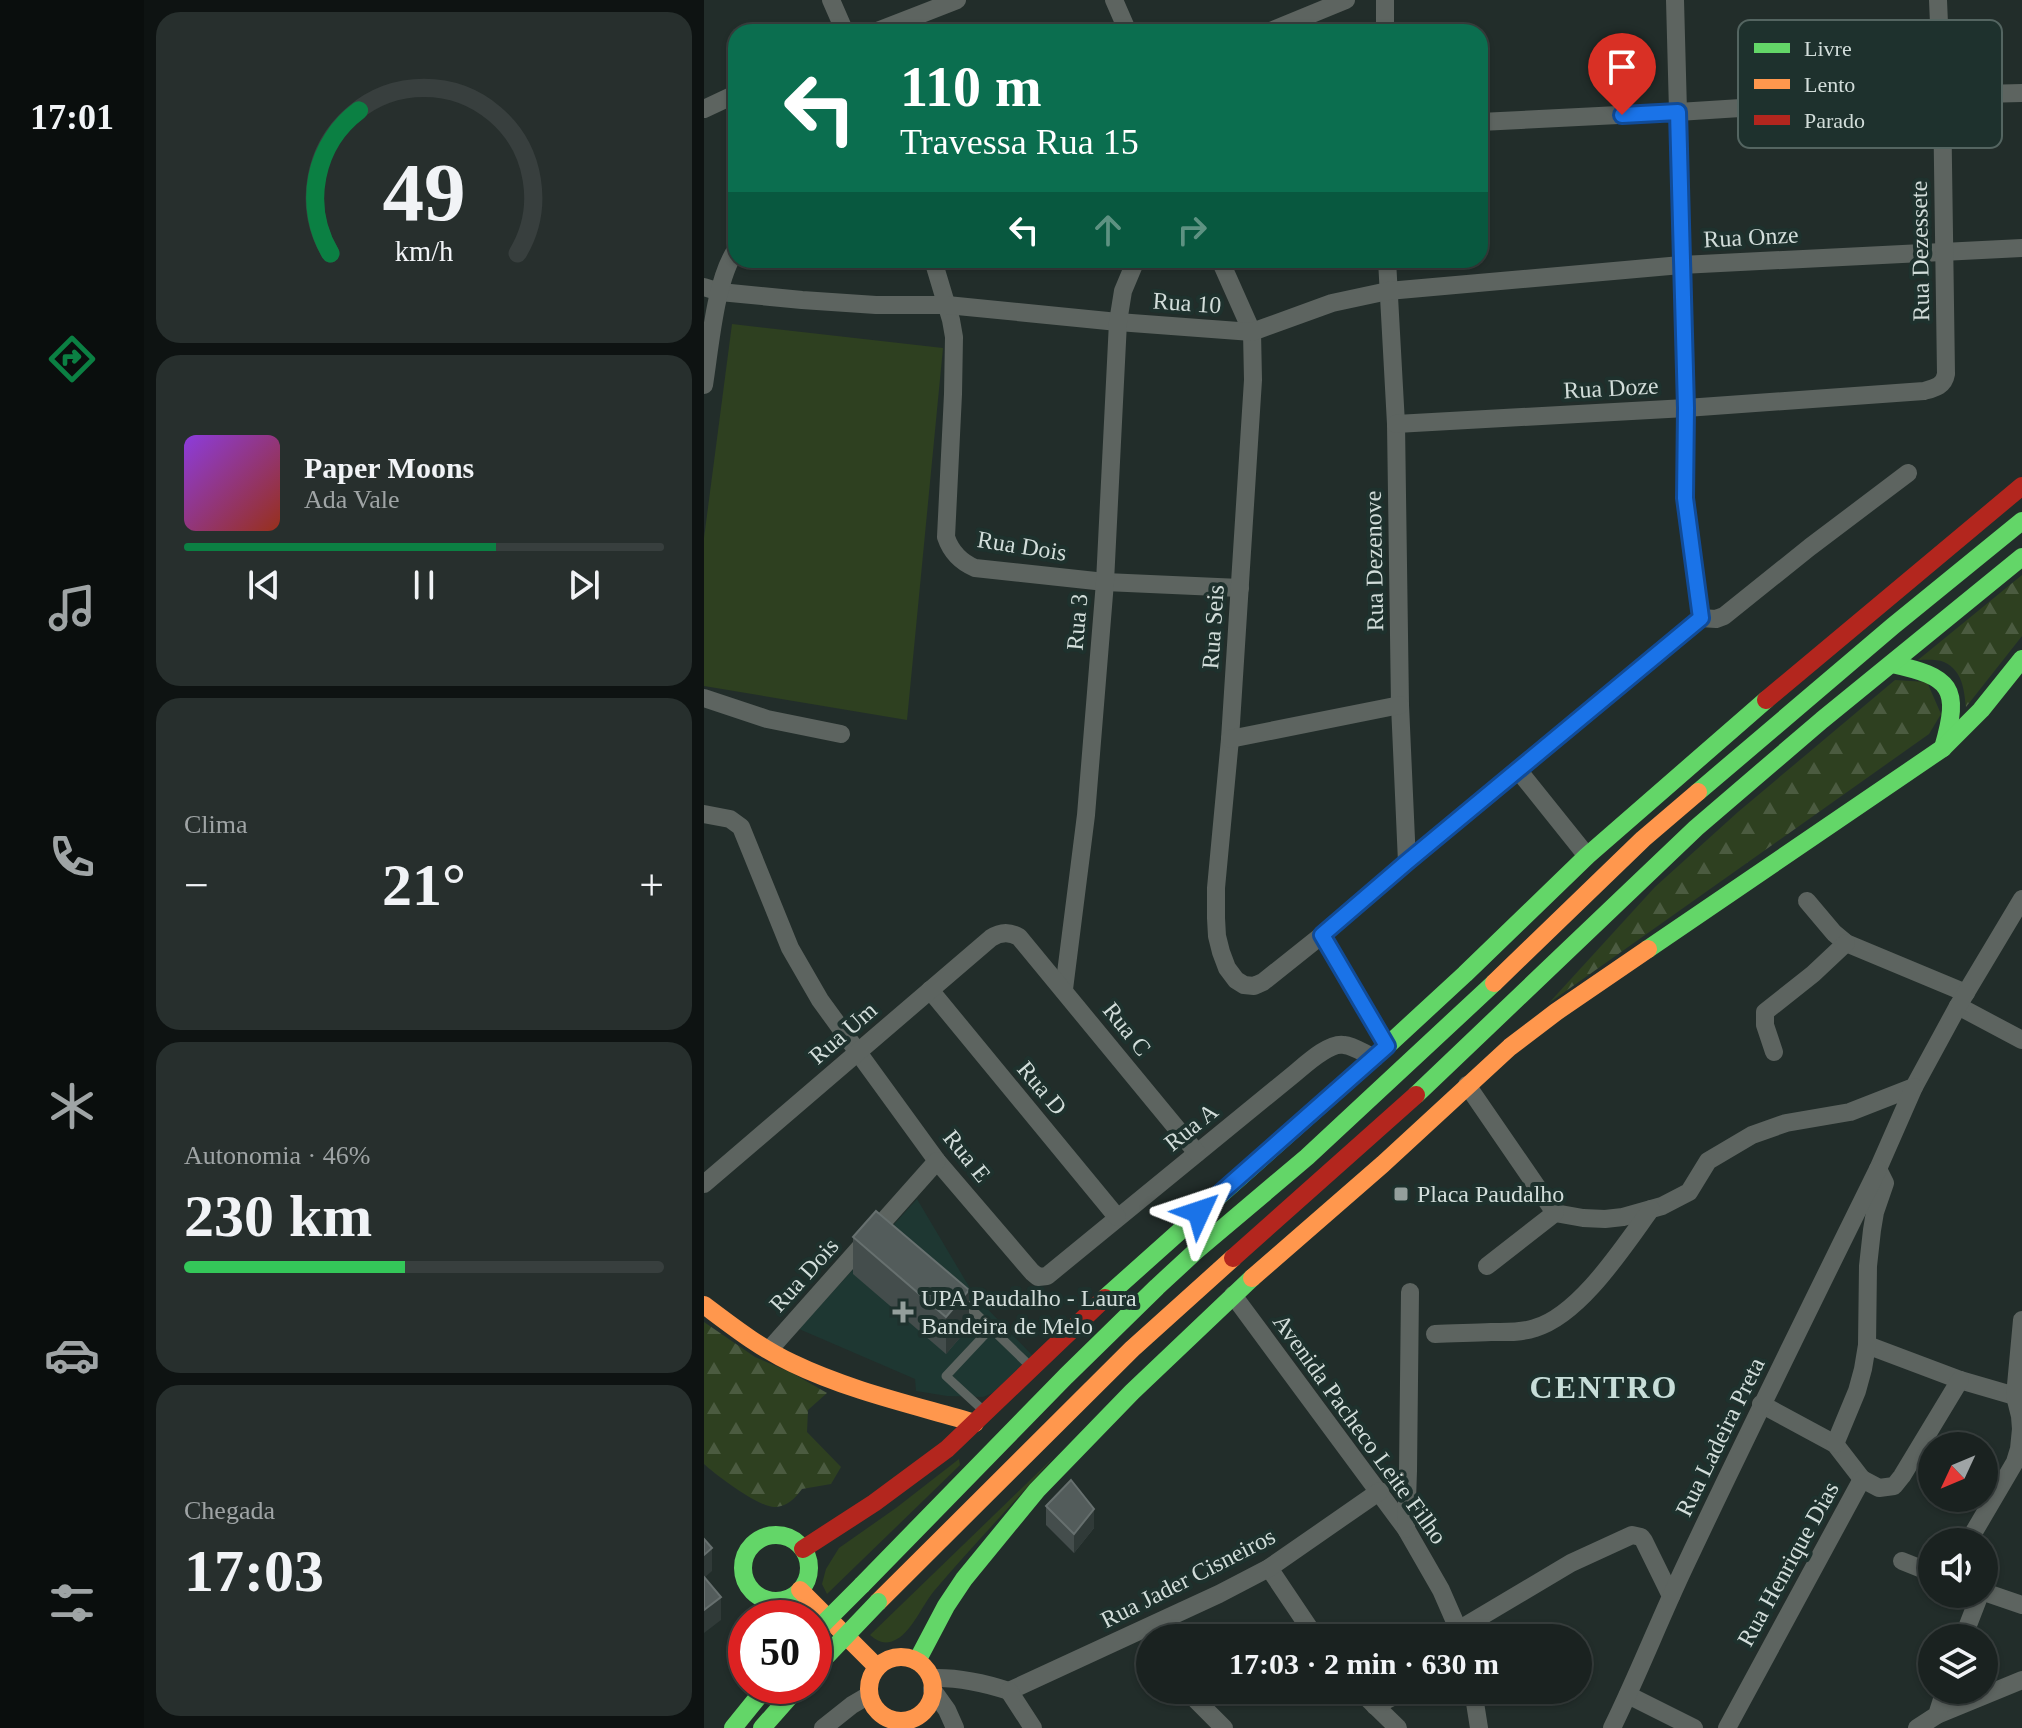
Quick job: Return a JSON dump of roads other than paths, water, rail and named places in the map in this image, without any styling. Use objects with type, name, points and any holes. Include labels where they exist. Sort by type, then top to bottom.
[{"type":"main road","points":[[803,1549],[884,1496],[947,1449],[1144,1262],[1381,1052],[1587,856],[1777,691],[2022,486]]},
{"type":"main road","points":[[832,1615],[1157,1287],[1381,1089],[1643,839],[1893,626],[2022,521]]},
{"type":"main road","points":[[832,1650],[1132,1349],[1435,1078],[1654,866],[1750,780],[2022,557]]},
{"type":"main road","points":[[917,1661],[964,1579],[1037,1490],[1132,1392],[1233,1295],[1383,1164],[1510,1047],[1792,849],[1943,748],[1981,710],[2022,659]]},
{"type":"main road","points":[[1892,664],[1933,675],[1942,682],[1952,704],[1952,718],[1943,748]]},
{"type":"main road","points":[[704,1305],[769,1350],[823,1376],[980,1418]]},
{"type":"main road","points":[[775,1535],[796,1541],[808,1559],[809,1570],[807,1581],[800,1590],[792,1597],[771,1600],[752,1590],[743,1571],[748,1550],[755,1542],[775,1535]]},
{"type":"main road","points":[[800,1590],[877,1667]]},
{"type":"main road","points":[[907,1657],[917,1661],[932,1683],[931,1700],[926,1709],[909,1719],[899,1720],[880,1713],[869,1695],[871,1675],[886,1660],[907,1657]]},
{"type":"main road","points":[[733,1728],[752,1704]]},
{"type":"main road","points":[[762,1728],[783,1704]]},
{"type":"street","points":[[831,0],[842,24]]},
{"type":"street","points":[[896,24],[957,0]]},
{"type":"street","points":[[1114,0],[1124,24]]},
{"type":"street","points":[[1288,24],[1346,0]]},
{"type":"street","points":[[1385,0],[1385,24]]},
{"type":"street","points":[[1675,0],[1686,408],[1685,498],[1701,618]]},
{"type":"street","name":"Rua Dezessete","points":[[1938,0],[1939,20]]},
{"type":"street","points":[[2002,94],[2022,93]]},
{"type":"street","points":[[704,109],[728,98]]},
{"type":"street","points":[[1488,122],[1738,108]]},
{"type":"street","name":"Rua Dezessete","points":[[1924,391],[1940,385],[1946,374],[1943,148]]},
{"type":"street","name":"Rua Onze","points":[[1252,332],[1332,303],[1388,291],[1681,265],[2022,248]]},
{"type":"street","points":[[704,385],[712,290],[728,266]]},
{"type":"street","name":"Rua Dois","points":[[935,268],[954,337],[946,537],[960,560],[975,568],[1105,582],[1240,588]]},
{"type":"street","name":"Rua 3","points":[[1064,989],[1086,815],[1105,582],[1118,322],[1123,291],[1133,268]]},
{"type":"street","name":"Rua Seis","points":[[1224,268],[1252,332],[1251,424],[1230,739],[1216,888],[1217,936],[1227,968],[1236,980],[1254,986],[1322,935]]},
{"type":"street","name":"Rua Dezenove","points":[[1387,268],[1396,424],[1400,705],[1407,862]]},
{"type":"street","name":"Rua 10","points":[[712,290],[876,305],[947,305],[1252,332]]},
{"type":"street","name":"Rua Doze","points":[[1396,424],[1924,391]]},
{"type":"street","points":[[1381,1052],[1322,935],[1701,618],[1724,616],[1908,473]]},
{"type":"street","points":[[704,698],[767,719],[841,734]]},
{"type":"street","points":[[1230,739],[1400,705]]},
{"type":"street","points":[[1518,770],[1587,856]]},
{"type":"street","name":"Rua E","points":[[704,814],[720,815],[736,821],[745,833],[775,914],[803,974],[820,1000],[937,1161],[1032,1272],[1041,1278],[1047,1276]]},
{"type":"street","name":"Rua Ladeira Preta","points":[[1612,1728],[1761,1404],[1878,1169],[1914,1087],[2022,899]]},
{"type":"street","points":[[1807,901],[1846,943],[1962,999],[2022,1040]]},
{"type":"street","name":"Rua Um","points":[[704,1184],[996,934],[1007,932],[1019,937]]},
{"type":"street","name":"Rua C","points":[[1019,937],[1197,1153]]},
{"type":"street","points":[[1774,1052],[1765,1025],[1765,1012],[1846,943]]},
{"type":"street","name":"Rua D","points":[[930,990],[1117,1217]]},
{"type":"street","name":"Rua A","points":[[1047,1276],[1326,1050],[1339,1044],[1381,1052]]},
{"type":"street","points":[[1467,1085],[1555,1213],[1605,1219],[1651,1209],[1683,1196],[1708,1161],[1752,1135],[1786,1123],[1850,1112],[1914,1087]]},
{"type":"street","name":"Rua Dois","points":[[769,1350],[937,1161]]},
{"type":"street","name":"Rua Ladeira Preta","points":[[1835,1444],[1857,1391],[1867,1345],[1868,1266],[1872,1230],[1885,1183],[1878,1169]]},
{"type":"street","points":[[1435,1334],[1518,1331],[1549,1322],[1594,1284],[1651,1209]]},
{"type":"street","points":[[1487,1266],[1555,1213]]},
{"type":"street","points":[[1406,1529],[1410,1292]]},
{"type":"street","name":"Avenida Pacheco Leite Filho","points":[[1233,1295],[1406,1529],[1456,1624]]},
{"type":"street","points":[[1976,1528],[2015,1462],[2019,1449],[2021,1429],[2015,1396],[2022,1320]]},
{"type":"street","points":[[1867,1345],[1960,1380],[2015,1396]]},
{"type":"street","name":"Rua Henrique Dias","points":[[1727,1728],[1862,1479],[1879,1488],[1894,1486],[1960,1380]]},
{"type":"street","points":[[1761,1404],[1835,1444],[1862,1479]]},
{"type":"street","name":"Rua Jader Cisneiros","points":[[1168,1624],[1269,1568],[1380,1491]]},
{"type":"street","points":[[1476,1624],[1571,1563],[1632,1535],[1644,1541],[1671,1596]]},
{"type":"street","points":[[1902,1561],[1918,1567]]},
{"type":"street","points":[[1269,1568],[1307,1624]]},
{"type":"street","points":[[1998,1598],[2022,1605]]},
{"type":"street","name":"Rua Jader Cisneiros","points":[[1009,1691],[1136,1639]]},
{"type":"street","points":[[955,1728],[932,1683],[968,1679],[1009,1691],[1033,1728]]},
{"type":"street","points":[[1917,1728],[1937,1715],[2022,1680]]},
{"type":"street","points":[[823,1728],[869,1695]]},
{"type":"street","points":[[1628,1695],[1694,1728]]},
{"type":"street","points":[[1200,1704],[1224,1728]]},
{"type":"street","points":[[1379,1704],[1375,1706],[1398,1728]]},
{"type":"street","points":[[1475,1704],[1479,1728]]},
{"type":"street","points":[[1937,1715],[1941,1704]]},
{"type":"lane","points":[[950,1287],[1032,1368]]},
{"type":"lane","points":[[980,1418],[946,1376],[992,1327]]},
{"type":"place","name":"Placa Paudalho","points":[[1401,1194]]},
{"type":"place","name":"UPA Paudalho - Laura Bandeira de Melo","points":[[903,1312]]},
{"type":"district","name":"CENTRO","points":[[1604,1387]]}]
